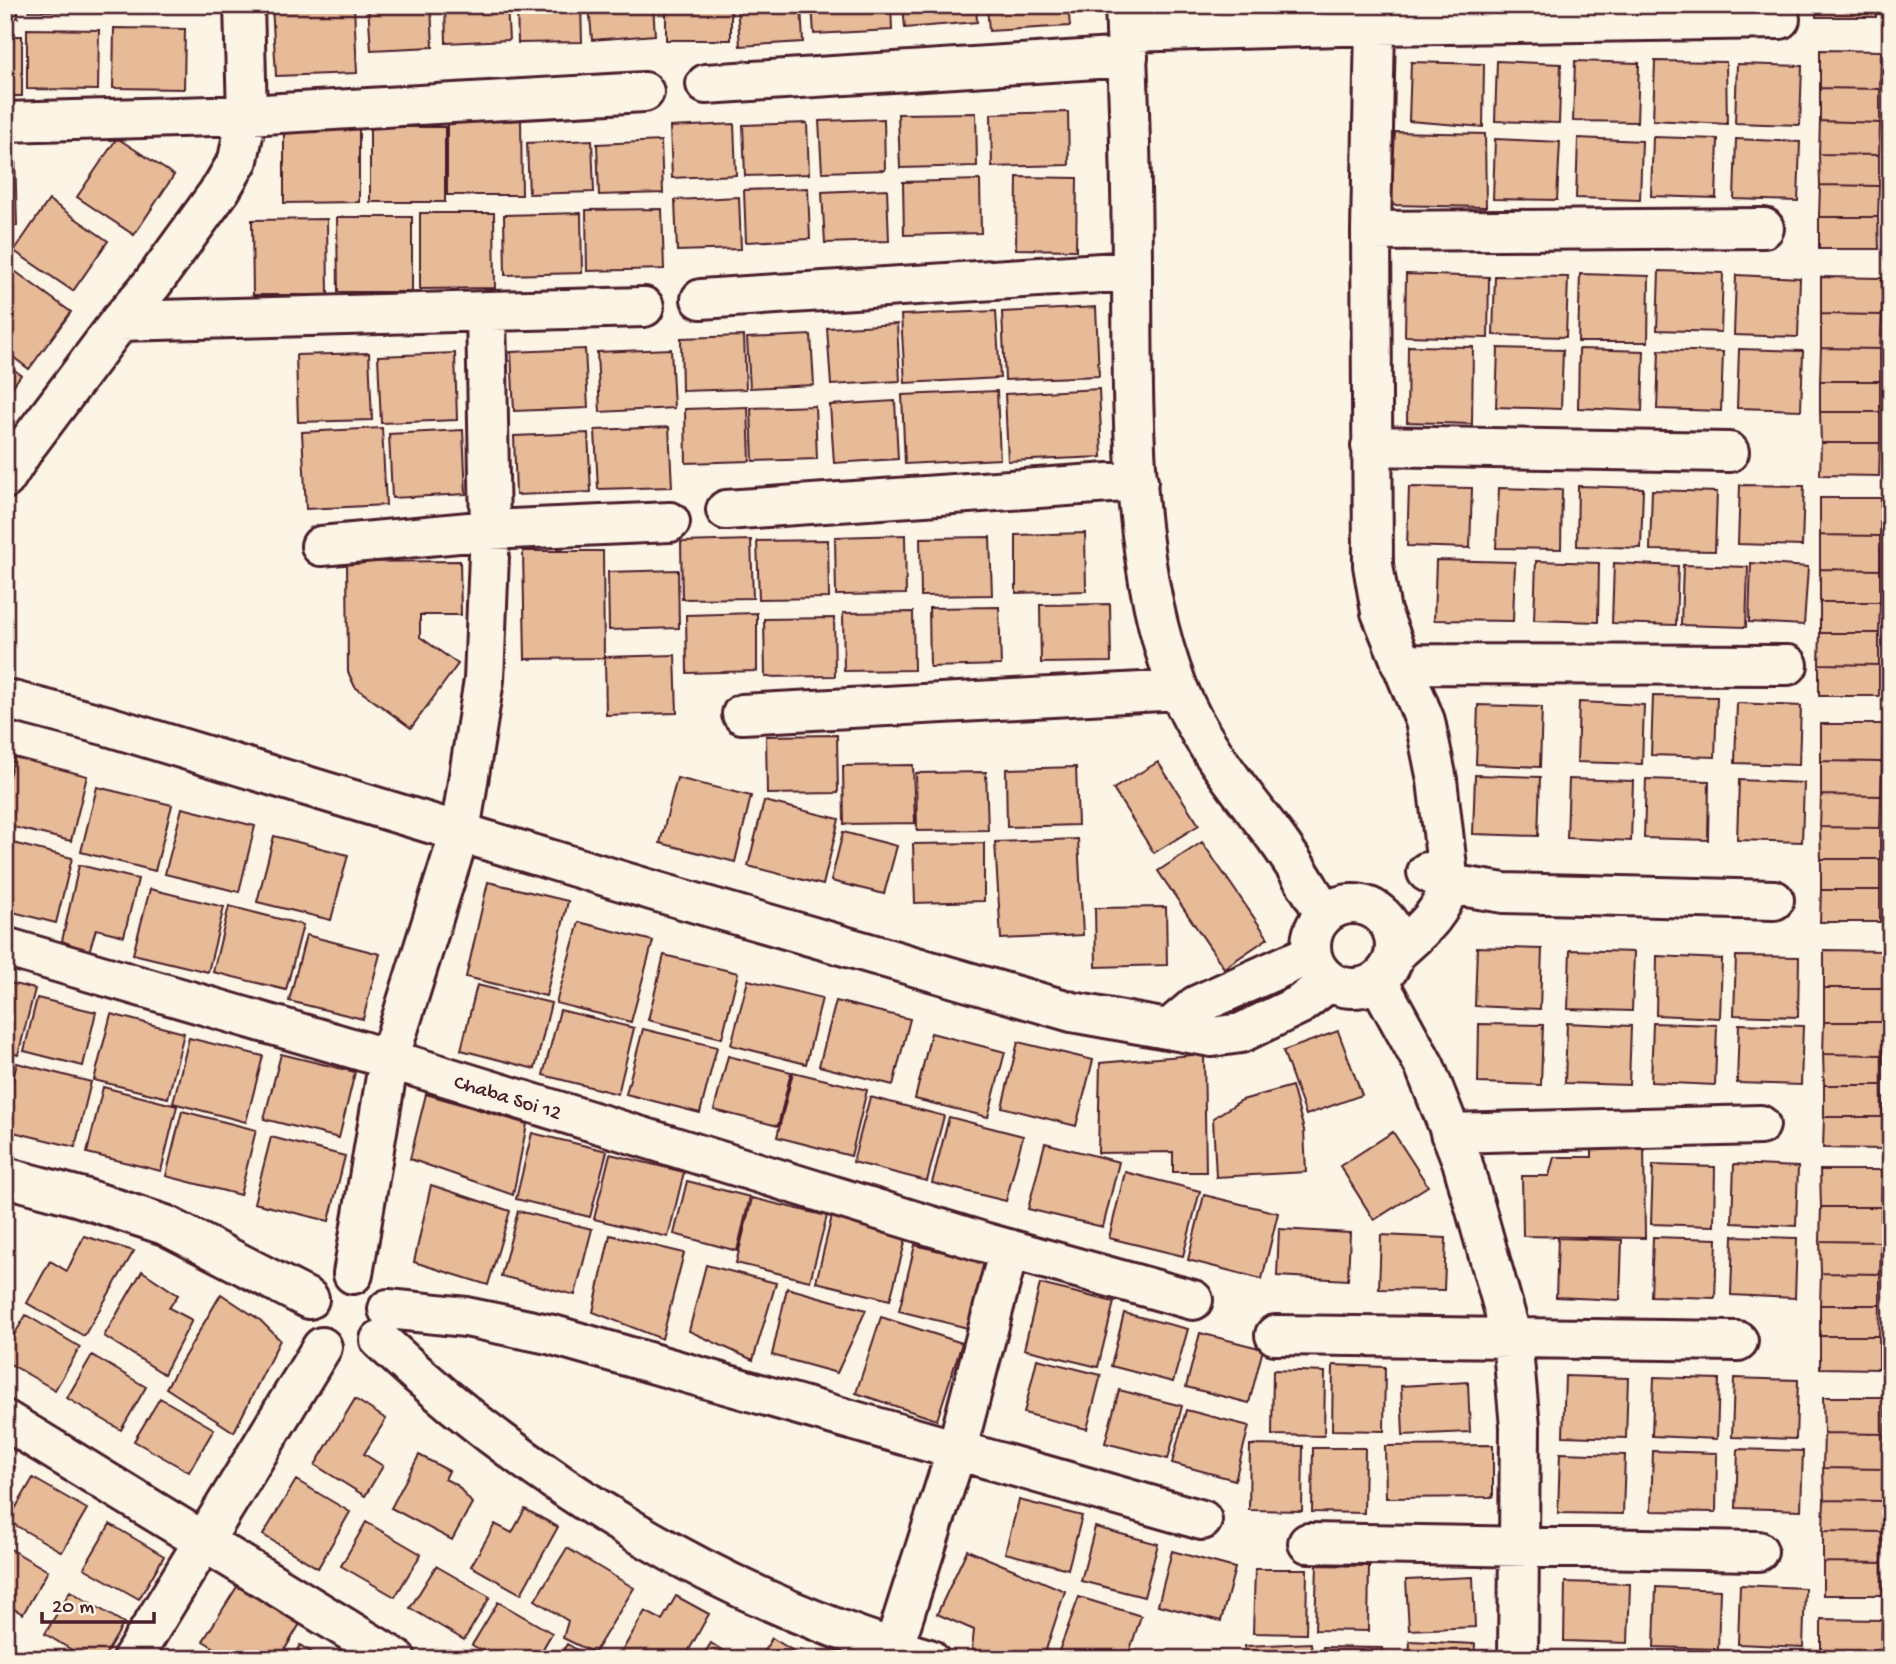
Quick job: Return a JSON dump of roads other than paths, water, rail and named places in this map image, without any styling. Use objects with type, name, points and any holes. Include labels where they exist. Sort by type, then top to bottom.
[{"type":"street","points":[[5,479],[120,321],[152,284],[221,189],[238,160],[247,114],[244,5]]},
{"type":"street","points":[[706,84],[1126,32],[1780,19]]},
{"type":"street","points":[[1375,25],[1371,231],[1371,446],[1375,589],[1401,664],[1425,721],[1446,900],[1431,921],[1387,967],[1354,988],[1321,968],[1311,939],[1315,925],[1325,914],[1338,906],[1354,903],[1369,906],[1383,915],[1394,932],[1387,967],[1479,1217],[1512,1338],[1520,1427],[1518,1659]]},
{"type":"street","points":[[1126,32],[1138,481],[1151,592],[1179,690],[1231,780],[1278,840],[1325,914]]},
{"type":"street","points":[[5,122],[247,114],[644,92]]},
{"type":"street","points":[[1371,231],[1764,228]]},
{"type":"street","points":[[701,299],[1132,271]]},
{"type":"street","points":[[120,321],[644,307]]},
{"type":"street","points":[[353,1274],[389,1059],[460,832],[484,680],[490,530],[486,311]]},
{"type":"street","points":[[1371,446],[1729,452]]},
{"type":"street","points":[[726,510],[1138,481]]},
{"type":"street","points":[[321,546],[490,530],[670,522]]},
{"type":"street","points":[[1401,664],[1788,665]]},
{"type":"street","points":[[742,713],[1179,690]]},
{"type":"street","points":[[5,699],[108,726],[1072,1012],[1212,1037],[1241,1033],[1299,1005],[1321,968]]},
{"type":"street","points":[[1440,866],[1504,893],[1774,900]]},
{"type":"street","points":[[1383,915],[1440,866]]},
{"type":"street","name":"Chaba Soi 12","points":[[5,947],[389,1059],[1009,1249],[1193,1300]]},
{"type":"street","points":[[1450,1133],[1760,1125]]},
{"type":"street","points":[[5,1177],[80,1197],[165,1225],[309,1299]]},
{"type":"street","points":[[891,1654],[956,1452],[1009,1249]]},
{"type":"street","points":[[353,1274],[369,1280],[382,1292],[384,1324],[368,1350],[352,1355],[337,1354],[322,1347],[311,1334],[306,1317],[309,1299],[319,1284],[335,1276],[353,1274]]},
{"type":"street","points":[[384,1324],[466,1317],[553,1335],[1202,1520]]},
{"type":"street","points":[[384,1324],[462,1411],[528,1462],[612,1516],[714,1573],[794,1611],[891,1654],[929,1659]]},
{"type":"street","points":[[1275,1335],[1738,1341]]},
{"type":"street","points":[[132,1659],[322,1347]]},
{"type":"street","points":[[5,1420],[396,1659]]},
{"type":"street","points":[[1308,1543],[1759,1550]]}]
